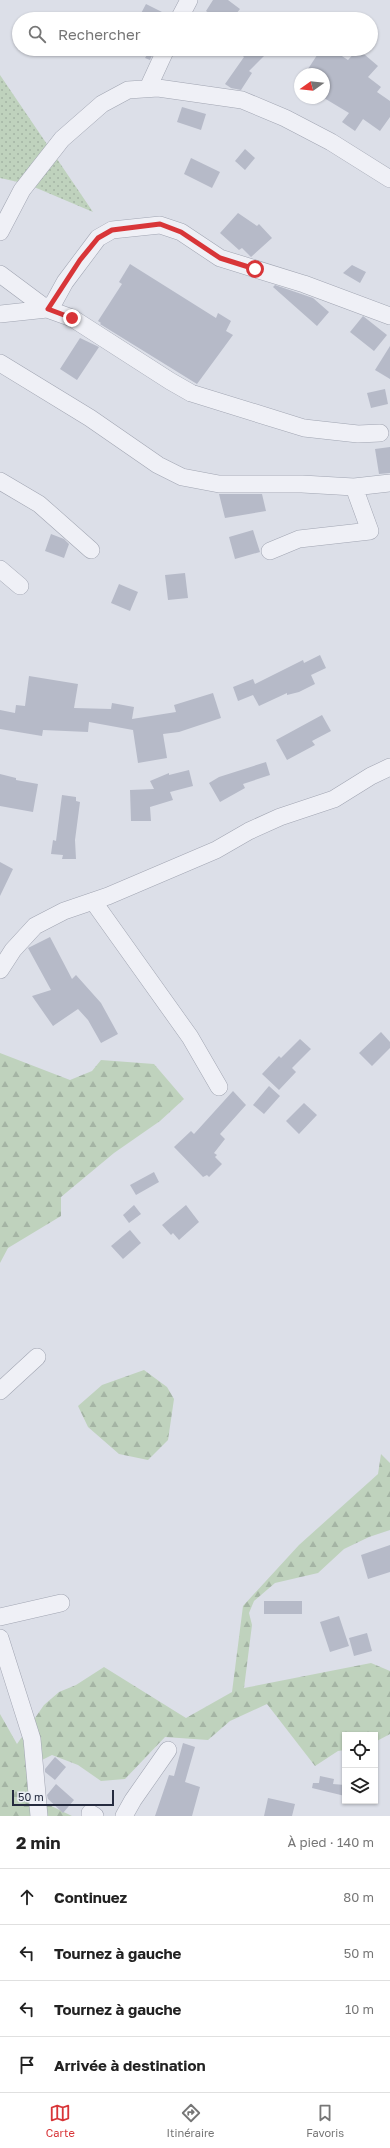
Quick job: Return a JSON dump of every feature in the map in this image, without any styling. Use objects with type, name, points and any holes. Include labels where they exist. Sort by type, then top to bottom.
[{"type":"street","points":[[183,12],[189,0]]},
{"type":"street","points":[[148,88],[163,56]]},
{"type":"street","points":[[0,232],[22,190],[62,139],[102,104],[128,90],[158,88],[242,100],[286,118],[331,142],[390,179]]},
{"type":"street","points":[[0,314],[48,309],[54,302],[64,282],[98,238],[112,230],[160,224],[181,232],[220,258],[304,284],[390,316]]},
{"type":"street","points":[[0,274],[48,309],[72,318],[191,393],[304,428],[358,434],[380,433]]},
{"type":"street","points":[[0,363],[90,418],[158,465],[182,477],[219,484],[302,484],[354,487],[390,483]]},
{"type":"street","points":[[0,480],[39,504],[91,550]]},
{"type":"street","points":[[270,551],[299,539],[370,531],[354,487]]},
{"type":"street","points":[[0,569],[20,586]]},
{"type":"street","points":[[0,970],[13,950],[35,926],[64,911],[93,901],[216,850],[249,831],[280,817],[334,799],[371,776],[390,767]]},
{"type":"street","points":[[93,901],[190,1037],[219,1087]]},
{"type":"street","points":[[0,1391],[37,1357]]},
{"type":"street","points":[[0,1617],[61,1602]]},
{"type":"street","points":[[0,1638],[32,1739],[39,1816]]},
{"type":"street","points":[[124,1816],[133,1800],[168,1750]]},
{"type":"street","points":[[90,1816],[90,1813],[96,1816]]},
{"type":"green space","points":[[0,75],[93,212],[27,184],[0,178]]},
{"type":"green space","points":[[0,1053],[70,1080],[92,1071],[101,1060],[154,1064],[184,1099],[160,1121],[114,1153],[61,1197],[61,1216],[8,1248],[0,1263]]},
{"type":"green space","points":[[144,1370],[167,1387],[174,1399],[168,1440],[148,1460],[119,1454],[88,1427],[78,1406],[102,1385]]},
{"type":"green space","points":[[381,1454],[390,1463],[390,1530],[369,1537],[344,1549],[318,1573],[275,1583],[254,1601],[249,1613],[252,1625],[244,1688],[371,1663],[390,1671],[390,1734],[378,1740],[378,1732],[342,1732],[342,1750],[338,1751],[315,1766],[267,1704],[230,1721],[208,1740],[165,1737],[125,1779],[101,1781],[78,1765],[52,1755],[42,1760],[45,1803],[72,1816],[0,1816],[0,1714],[17,1744],[44,1705],[59,1692],[76,1685],[104,1667],[186,1718],[232,1692],[243,1606],[299,1545],[378,1474]]},
{"type":"building","points":[[213,0],[228,0],[240,9],[238,12],[206,11]]},
{"type":"building","points":[[146,4],[162,12],[142,12]]},
{"type":"building","points":[[146,56],[152,56],[150,60],[145,58]]},
{"type":"building","points":[[243,56],[264,56],[249,71],[252,73],[241,90],[231,88],[225,84],[244,57]]},
{"type":"building","points":[[316,56],[342,56],[348,60],[352,56],[366,56],[378,66],[368,77],[381,87],[377,92],[390,101],[390,117],[380,131],[363,119],[355,131],[342,122],[349,113],[330,102],[330,68],[309,68]]},
{"type":"building","points":[[182,107],[206,114],[201,130],[177,122]]},
{"type":"building","points":[[245,149],[255,158],[245,170],[235,161]]},
{"type":"building","points":[[191,158],[220,172],[212,188],[184,174]]},
{"type":"building","points":[[238,213],[257,226],[259,224],[272,238],[251,257],[242,248],[239,250],[220,233]]},
{"type":"building","points":[[130,264],[216,318],[218,313],[231,321],[226,331],[233,335],[197,384],[100,324],[101,323],[98,321],[122,284],[119,282]]},
{"type":"building","points":[[352,265],[366,272],[360,283],[343,273]]},
{"type":"building","points":[[275,285],[313,298],[329,312],[317,326],[273,287]]},
{"type":"building","points":[[363,316],[387,335],[374,351],[350,332]]},
{"type":"building","points":[[80,338],[99,347],[77,380],[60,369]]},
{"type":"building","points":[[390,346],[390,379],[375,370]]},
{"type":"building","points":[[385,389],[388,404],[371,408],[367,393]]},
{"type":"building","points":[[390,447],[390,473],[379,474],[375,449]]},
{"type":"building","points":[[219,494],[262,494],[266,511],[225,518]]},
{"type":"building","points":[[253,530],[260,552],[235,559],[229,537]]},
{"type":"building","points":[[51,534],[64,539],[69,544],[64,558],[45,551]]},
{"type":"building","points":[[185,573],[188,598],[168,600],[165,575]]},
{"type":"building","points":[[119,584],[138,592],[130,611],[111,603]]},
{"type":"building","points":[[320,655],[326,668],[311,675],[315,684],[299,692],[287,695],[287,693],[259,706],[253,695],[238,701],[233,687],[253,679],[255,684],[303,660],[304,663]]},
{"type":"building","points":[[29,676],[78,684],[74,708],[111,709],[112,703],[134,707],[132,719],[176,712],[174,705],[213,693],[221,718],[179,732],[163,734],[167,758],[138,763],[133,730],[89,722],[88,732],[43,730],[42,736],[0,729],[0,710],[15,713],[16,705],[25,706]]},
{"type":"building","points":[[322,715],[331,731],[312,741],[315,745],[287,760],[276,740]]},
{"type":"building","points":[[266,762],[270,775],[243,784],[245,788],[220,802],[209,783],[219,777]]},
{"type":"building","points":[[189,770],[193,786],[170,792],[173,800],[150,807],[151,821],[131,821],[130,790],[154,789],[150,781],[169,773],[169,775]]},
{"type":"building","points":[[0,774],[16,778],[16,780],[38,784],[33,812],[0,806]]},
{"type":"building","points":[[62,795],[76,797],[76,801],[80,802],[75,840],[76,859],[62,859],[63,855],[51,854],[53,840],[56,841]]},
{"type":"building","points":[[0,862],[13,869],[0,896]]},
{"type":"building","points":[[50,937],[72,979],[76,975],[101,1003],[118,1034],[101,1043],[88,1020],[78,1009],[53,1026],[32,996],[51,990],[28,948]]},
{"type":"building","points":[[381,1032],[390,1042],[390,1048],[372,1066],[359,1053]]},
{"type":"building","points":[[300,1039],[311,1049],[292,1068],[296,1072],[279,1090],[262,1074],[279,1056],[281,1058]]},
{"type":"building","points":[[269,1086],[280,1096],[264,1114],[253,1105]]},
{"type":"building","points":[[233,1091],[246,1105],[220,1134],[225,1139],[214,1153],[217,1155],[215,1157],[222,1164],[209,1177],[207,1175],[203,1177],[174,1147],[191,1131],[194,1134]]},
{"type":"building","points":[[304,1103],[317,1115],[299,1134],[286,1121]]},
{"type":"building","points":[[154,1172],[159,1182],[136,1195],[130,1185]]},
{"type":"building","points":[[134,1205],[141,1214],[129,1223],[123,1215]]},
{"type":"building","points":[[186,1205],[199,1222],[179,1240],[173,1233],[171,1235],[162,1225]]},
{"type":"building","points":[[130,1230],[141,1243],[123,1259],[111,1246]]},
{"type":"building","points":[[390,1545],[390,1572],[368,1579],[361,1555]]},
{"type":"building","points":[[264,1601],[302,1601],[302,1614],[264,1614]]},
{"type":"building","points":[[339,1616],[349,1646],[330,1652],[320,1622]]},
{"type":"building","points":[[367,1633],[372,1651],[354,1656],[349,1638]]},
{"type":"building","points":[[183,1743],[195,1747],[185,1782],[200,1787],[192,1816],[155,1816],[169,1775],[174,1776]]},
{"type":"building","points":[[55,1757],[66,1767],[55,1780],[45,1772],[45,1769]]},
{"type":"building","points":[[320,1776],[334,1779],[333,1784],[342,1785],[342,1795],[312,1788],[313,1783],[319,1783]]},
{"type":"building","points":[[56,1784],[74,1800],[63,1813],[48,1799],[47,1795]]},
{"type":"building","points":[[268,1798],[295,1804],[292,1816],[264,1816]]},
{"type":"route","points":[[72,318],[48,309],[54,302],[64,282],[80,260],[98,238],[112,230],[160,224],[181,232],[220,258],[255,269]]}]
